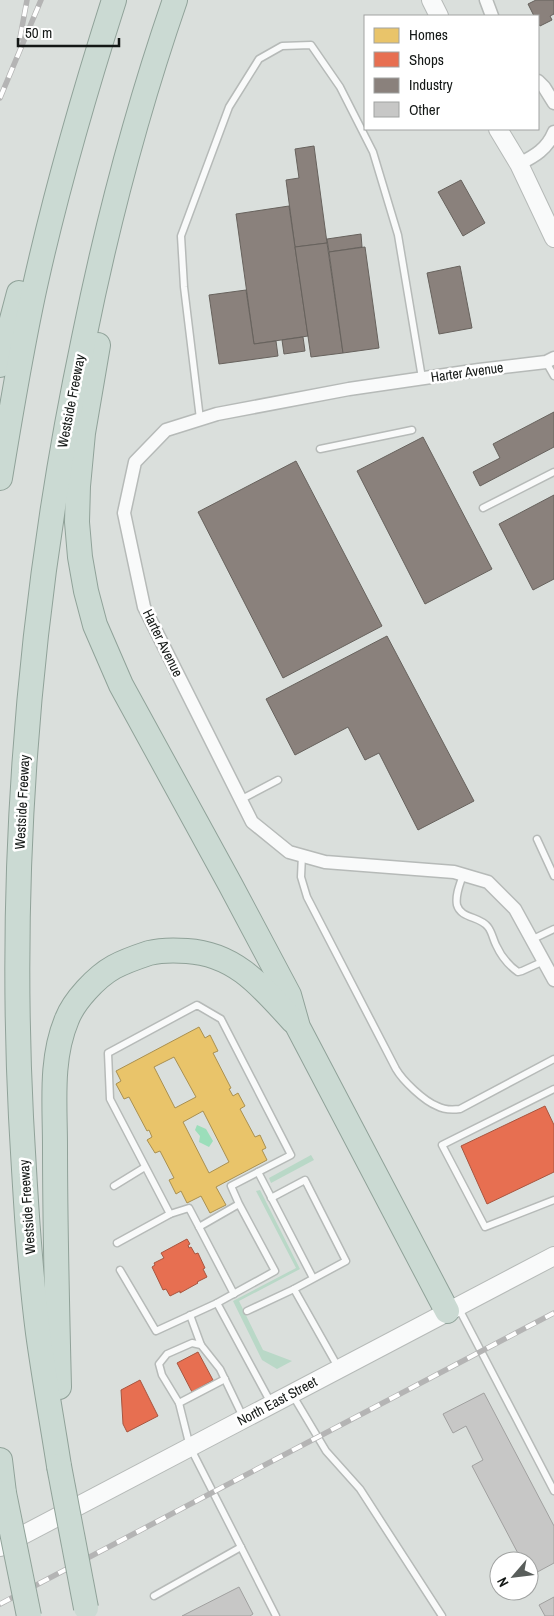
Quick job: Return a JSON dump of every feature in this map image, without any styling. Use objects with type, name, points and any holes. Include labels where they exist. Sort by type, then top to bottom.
[{"type":"highway","points":[[0,365],[69,110],[102,0]]},
{"type":"highway","points":[[0,478],[37,277],[82,105],[114,0]]},
{"type":"highway","name":"Westside Freeway","points":[[87,1612],[59,1466],[38,1332],[23,1151],[18,1057],[18,954],[22,789],[30,691],[49,530],[66,421],[115,202],[159,47],[175,0]]},
{"type":"highway","points":[[115,202],[107,296],[82,433],[78,486],[77,522],[80,557],[86,591],[95,625],[120,685],[289,995],[298,1027]]},
{"type":"highway","points":[[56,1442],[60,1388],[55,1199],[55,1077],[58,1045],[67,1017],[86,991],[113,967],[133,958],[153,952],[172,950],[192,951],[215,956],[238,967],[261,985],[298,1027],[452,1308]]},
{"type":"highway","points":[[0,1460],[4,1493],[29,1616]]},
{"type":"main road","points":[[431,0],[438,15]]},
{"type":"main road","points":[[499,130],[519,164],[554,238]]},
{"type":"main road","name":"North East Street","points":[[0,1547],[554,1256]]},
{"type":"street","points":[[487,0],[492,15]]},
{"type":"street","points":[[539,82],[554,103]]},
{"type":"street","points":[[519,164],[538,154],[550,141],[554,132]]},
{"type":"street","name":"Harter Avenue","points":[[550,360],[330,392],[217,414],[166,430],[135,462],[124,512],[144,607],[252,822],[289,852],[325,862],[454,872],[488,882],[515,909],[554,980]]},
{"type":"lane","points":[[200,419],[184,287],[180,236],[229,107],[260,59],[282,46],[311,45],[340,87],[373,152],[398,235],[422,378]]},
{"type":"lane","points":[[550,360],[554,376]]},
{"type":"lane","points":[[320,449],[412,430]]},
{"type":"lane","points":[[483,508],[554,472]]},
{"type":"lane","points":[[240,800],[278,780]]},
{"type":"lane","points":[[537,839],[554,876]]},
{"type":"lane","points":[[302,855],[301,877],[307,897],[396,1069],[402,1078],[413,1088],[436,1106],[450,1110],[460,1109],[554,1059]]},
{"type":"lane","points":[[463,875],[457,895],[459,909],[462,913],[478,919],[488,927],[496,945],[508,964],[518,972],[544,961]]},
{"type":"lane","points":[[532,939],[554,929]]},
{"type":"lane","points":[[120,1270],[156,1331],[217,1303],[275,1271],[231,1186],[291,1155],[221,1019],[197,1005],[108,1053],[110,1099],[170,1214]]},
{"type":"lane","points":[[554,1089],[442,1145],[485,1227],[554,1200]]},
{"type":"lane","points":[[114,1186],[145,1167]]},
{"type":"lane","points":[[258,1172],[313,1278]]},
{"type":"lane","points":[[247,1311],[346,1261],[305,1180],[271,1198]]},
{"type":"lane","points":[[199,1227],[239,1204]]},
{"type":"lane","points":[[117,1243],[170,1214],[189,1208],[234,1294]]},
{"type":"lane","points":[[294,1288],[338,1368]]},
{"type":"lane","points":[[217,1303],[272,1404]]},
{"type":"lane","points":[[452,1308],[554,1491]]},
{"type":"lane","points":[[190,1315],[201,1345],[220,1369],[244,1418]]},
{"type":"lane","points":[[201,1345],[192,1344],[167,1354],[160,1364],[162,1375],[179,1403],[190,1447],[276,1616]]},
{"type":"lane","points":[[179,1403],[225,1378]]},
{"type":"lane","points":[[292,1393],[326,1451],[360,1489],[442,1616]]},
{"type":"lane","points":[[154,1596],[241,1547]]},
{"type":"shaded area","points":[[197,1125],[206,1129],[213,1141],[209,1147],[199,1142],[200,1136],[195,1130]]},
{"type":"shaded area","points":[[311,1155],[314,1160],[271,1183],[269,1178]]},
{"type":"shaded area","points":[[260,1190],[300,1269],[239,1301],[263,1350],[292,1361],[277,1369],[262,1360],[233,1301],[296,1268],[256,1191]]},
{"type":"building: Homes","points":[[199,1027],[205,1038],[210,1035],[218,1051],[213,1053],[231,1088],[229,1089],[233,1096],[238,1093],[245,1106],[240,1109],[255,1137],[260,1135],[266,1148],[262,1150],[267,1160],[216,1187],[226,1205],[210,1213],[201,1196],[187,1203],[181,1191],[176,1194],[169,1180],[174,1178],[160,1151],[155,1153],[147,1140],[152,1137],[149,1130],[147,1131],[129,1097],[124,1099],[116,1084],[121,1081],[116,1071]],"holes":[[[174,1057],[196,1097],[175,1108],[154,1067]],[[203,1111],[229,1162],[209,1173],[183,1122]]]},
{"type":"building: Shops","points":[[545,1106],[554,1125],[554,1172],[487,1204],[461,1146]]},
{"type":"building: Shops","points":[[187,1239],[190,1244],[188,1245],[189,1248],[191,1247],[195,1254],[198,1253],[207,1277],[180,1293],[180,1291],[170,1296],[166,1289],[163,1290],[152,1267],[155,1265],[154,1263],[164,1258],[161,1253]]},
{"type":"building: Shops","points":[[198,1352],[213,1380],[192,1392],[177,1363]]},
{"type":"building: Shops","points":[[140,1380],[158,1416],[127,1432],[123,1424],[121,1390]]},
{"type":"building: Industry","points":[[536,0],[554,0],[554,14],[550,16],[552,20],[540,26],[539,15],[534,15],[528,4]]},
{"type":"building: Industry","points":[[314,146],[327,243],[295,247],[286,180],[299,178],[295,149]]},
{"type":"building: Industry","points":[[461,180],[485,223],[463,236],[438,192]]},
{"type":"building: Industry","points":[[289,206],[308,336],[254,344],[236,214]]},
{"type":"building: Industry","points":[[361,234],[362,247],[329,252],[327,239]]},
{"type":"building: Industry","points":[[327,243],[343,353],[311,357],[295,247]]},
{"type":"building: Industry","points":[[365,247],[379,348],[343,353],[329,252]]},
{"type":"building: Industry","points":[[460,266],[472,328],[439,334],[427,273]]},
{"type":"building: Industry","points":[[246,290],[254,344],[276,341],[278,356],[219,364],[209,295]]},
{"type":"building: Industry","points":[[303,337],[305,351],[284,354],[282,340]]},
{"type":"building: Industry","points":[[554,412],[554,447],[480,486],[473,472],[500,458],[493,444]]},
{"type":"building: Industry","points":[[423,437],[492,569],[425,604],[357,471]]},
{"type":"building: Industry","points":[[296,461],[382,626],[283,678],[198,512]]},
{"type":"building: Industry","points":[[554,495],[554,579],[533,590],[499,524]]},
{"type":"building: Industry","points":[[387,636],[474,801],[418,830],[379,753],[365,760],[348,727],[295,755],[266,699]]},
{"type":"building: Other","points":[[484,1393],[554,1526],[554,1563],[539,1571],[539,1551],[517,1551],[472,1466],[483,1460],[466,1426],[453,1433],[443,1414]]},
{"type":"building: Other","points":[[239,1587],[253,1614],[250,1616],[182,1616]]},
{"type":"building: Other","points":[[554,1597],[554,1616],[545,1616],[539,1605]]},
{"type":"railway","points":[[20,38],[27,0]]},
{"type":"railway","points":[[0,98],[41,0]]},
{"type":"railway","points":[[0,1604],[554,1313]]}]
